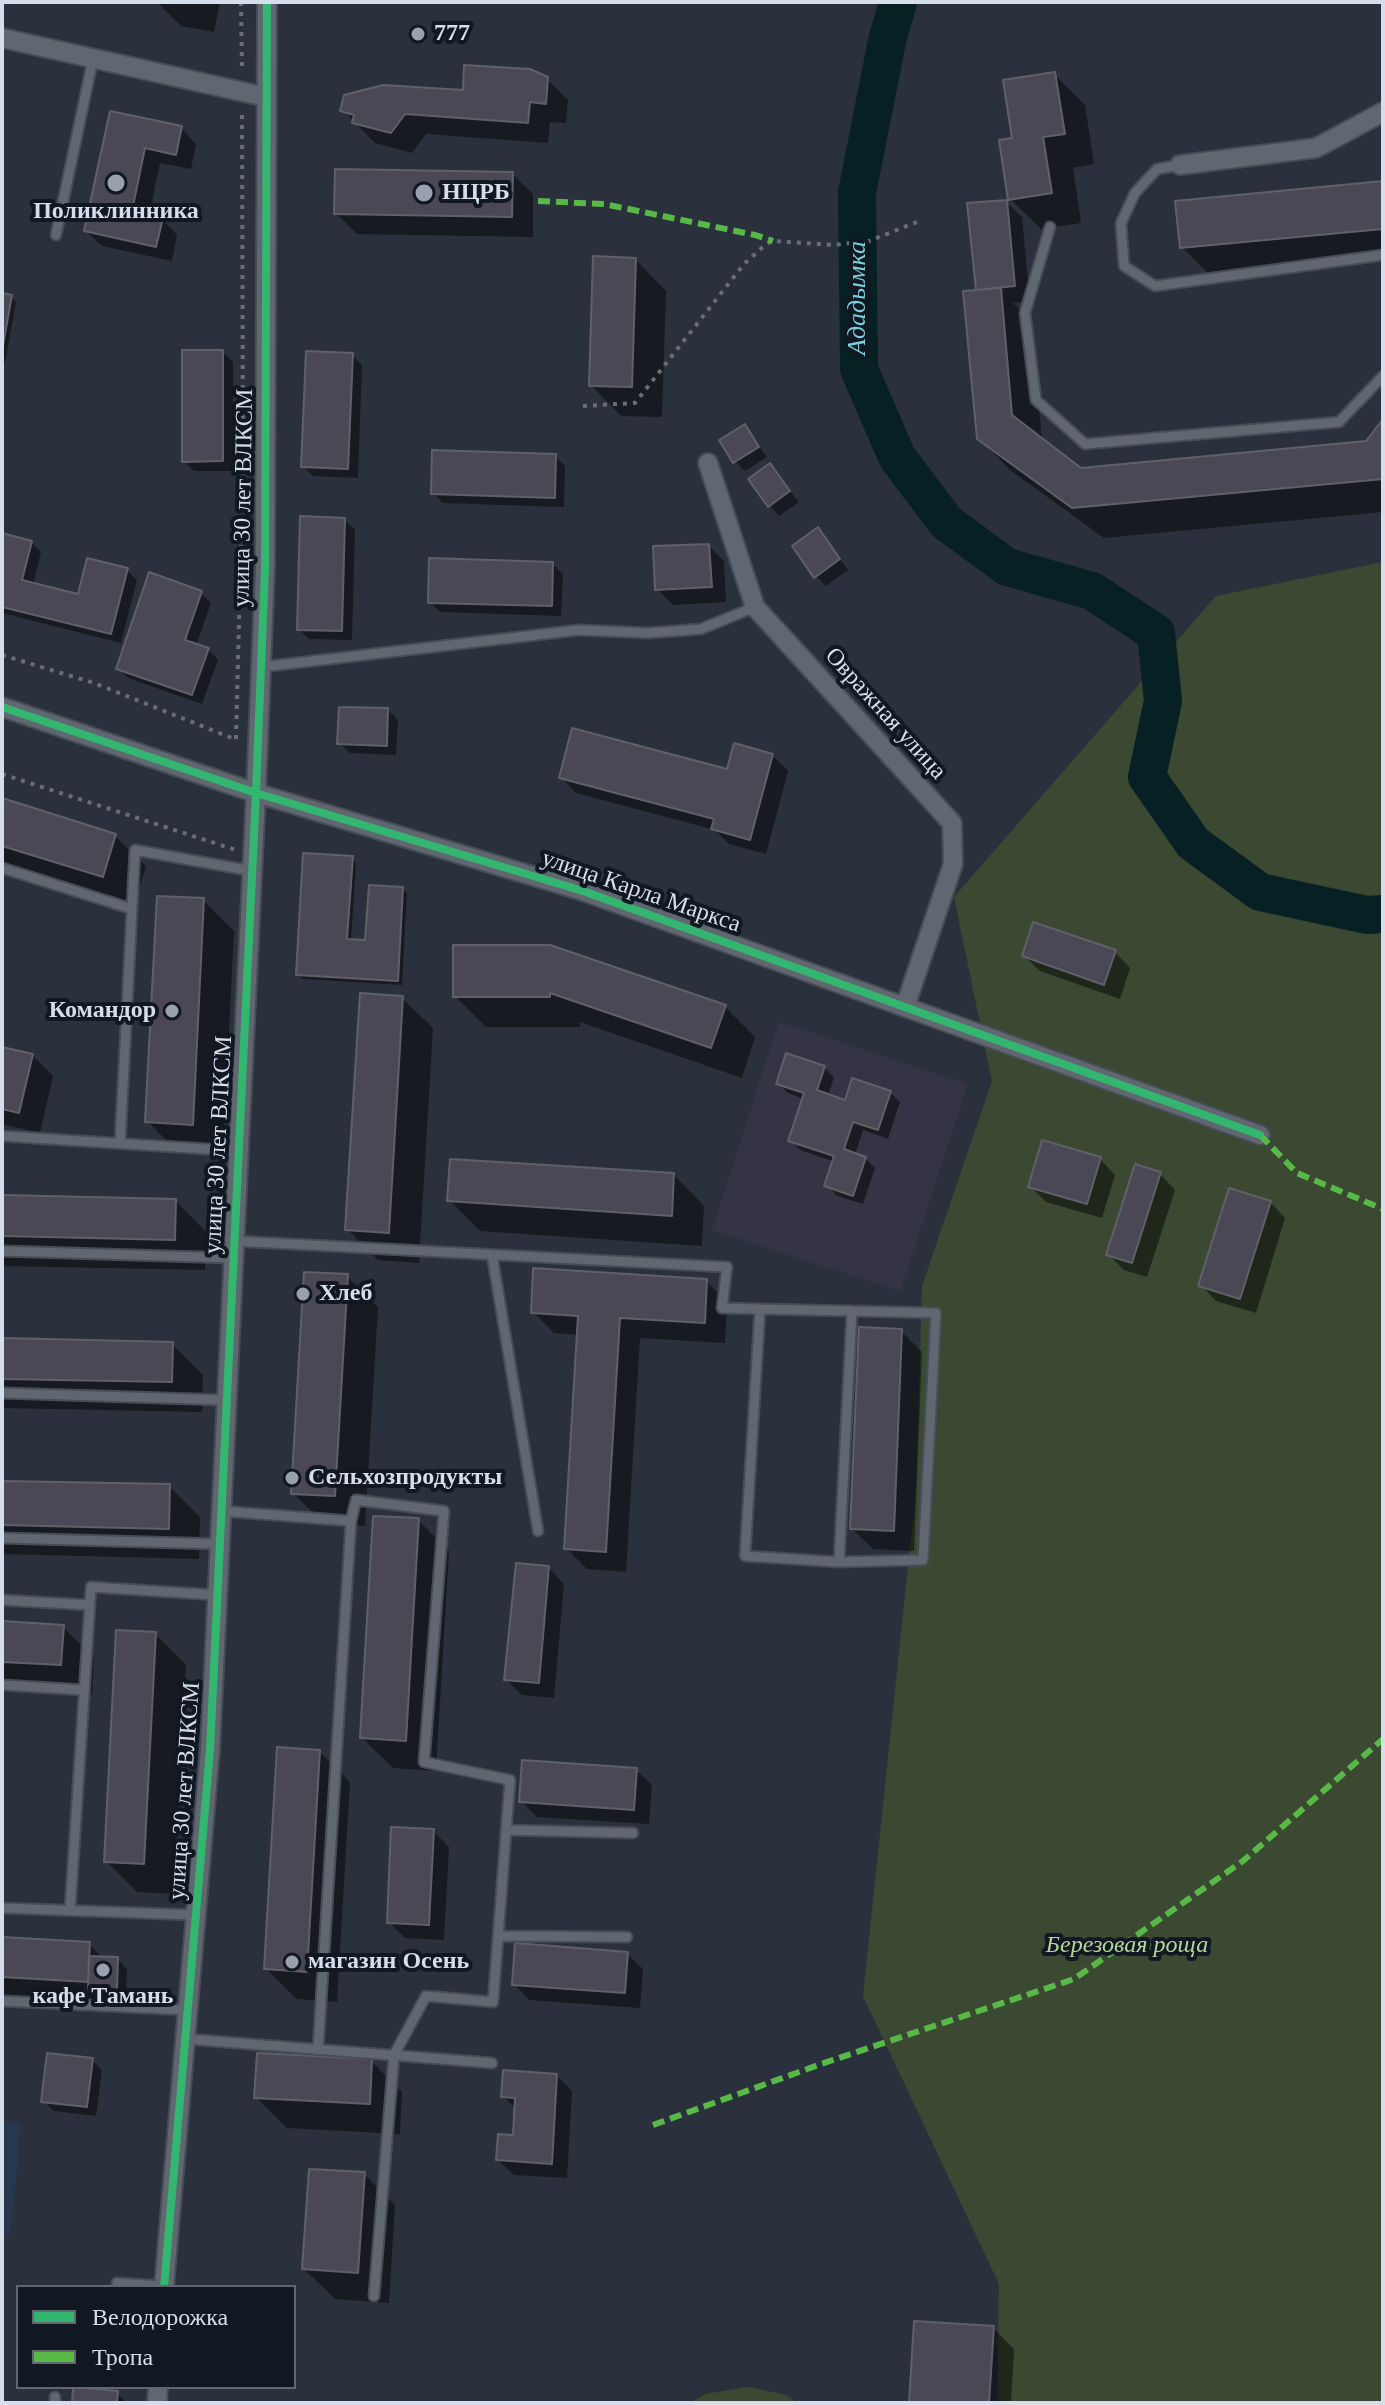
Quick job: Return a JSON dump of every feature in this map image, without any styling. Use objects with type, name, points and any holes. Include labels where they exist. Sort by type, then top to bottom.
[{"type":"street","name":"улица 30 лет ВЛКСМ","points":[[164,2285],[210,1750],[258,749],[265,568],[267,2]]},
{"type":"street","points":[[2,38],[266,97]]},
{"type":"street","points":[[1180,165],[1316,148],[1383,112]]},
{"type":"street","name":"Овражная улица","points":[[708,463],[755,607],[952,823],[953,864],[905,1007]]},
{"type":"street","name":"улица Карла Маркса","points":[[2,707],[256,793],[583,891],[1260,1135]]},
{"type":"lane","points":[[56,235],[93,59]]},
{"type":"lane","points":[[1180,165],[1157,169],[1135,193],[1121,223],[1124,266],[1155,286],[1383,255]]},
{"type":"lane","points":[[1050,227],[1025,313],[1036,400],[1085,444],[1339,422],[1383,376]]},
{"type":"lane","points":[[261,667],[579,630],[648,633],[701,629],[755,607]]},
{"type":"lane","points":[[120,1143],[135,850],[252,871]]},
{"type":"lane","points":[[2,868],[132,909]]},
{"type":"lane","points":[[2,1136],[238,1151]]},
{"type":"lane","points":[[2,1251],[234,1250],[492,1255],[727,1267],[722,1308],[936,1313],[923,1560],[839,1562],[745,1556],[760,1309]]},
{"type":"lane","points":[[492,1255],[538,1531]]},
{"type":"lane","points":[[839,1562],[852,1311]]},
{"type":"lane","points":[[2,1393],[226,1400]]},
{"type":"lane","points":[[318,2050],[351,1521],[356,1500],[444,1511],[424,1762],[510,1780],[493,2002],[426,1996],[394,2055],[374,2296]]},
{"type":"lane","points":[[221,1511],[351,1521]]},
{"type":"lane","points":[[2,1538],[219,1544]]},
{"type":"lane","points":[[70,1910],[91,1587],[217,1595]]},
{"type":"lane","points":[[2,1600],[90,1605]]},
{"type":"lane","points":[[2,1685],[84,1690]]},
{"type":"lane","points":[[506,1830],[633,1833]]},
{"type":"lane","points":[[2,1908],[196,1915]]},
{"type":"lane","points":[[498,1936],[627,1937]]},
{"type":"lane","points":[[2,2001],[188,2010]]},
{"type":"lane","points":[[186,2039],[492,2063]]},
{"type":"lane","points":[[117,2283],[148,2285]]},
{"type":"path","points":[[235,786],[243,468],[241,2]]},
{"type":"path","points":[[583,406],[635,403],[744,264],[766,244],[773,241],[833,245],[869,241],[917,222]]},
{"type":"path","points":[[2,655],[94,683],[258,749]]},
{"type":"path","points":[[2,774],[238,851],[253,851]]},
{"type":"shaded area","points":[[779,1022],[968,1084],[900,1291],[712,1230]]},
{"type":"shaded area","points":[[2,2122],[21,2123],[11,2235],[2,2234]]},
{"type":"green space","name":"Березовая роща","points":[[1383,562],[1383,2403],[997,2403],[999,2284],[863,1996],[916,1490],[922,1286],[992,1081],[954,897],[1216,596]]},
{"type":"green space","points":[[748,2387],[786,2395],[797,2403],[690,2403],[705,2394]]},
{"type":"building","points":[[464,65],[530,69],[548,77],[546,104],[530,102],[528,123],[405,114],[391,133],[352,123],[354,115],[340,111],[344,95],[383,85],[463,90]]},
{"type":"building","points":[[1055,72],[1065,134],[1043,137],[1052,193],[1008,200],[999,140],[1012,138],[1003,80]]},
{"type":"building","name":"Поликлинника","points":[[110,111],[182,126],[176,155],[145,148],[132,211],[163,218],[156,247],[84,231]]},
{"type":"building","name":"НЦРБ","points":[[335,169],[513,172],[512,217],[334,214]]},
{"type":"building","points":[[1383,181],[1383,229],[1180,248],[1175,201]]},
{"type":"building","points":[[1007,200],[1015,286],[976,290],[967,203]]},
{"type":"building","points":[[593,256],[636,258],[632,387],[589,386]]},
{"type":"building","points":[[1001,288],[1012,415],[1081,468],[1366,441],[1383,419],[1383,479],[1072,508],[977,439],[963,291]]},
{"type":"building","points":[[2,293],[12,295],[2,351]]},
{"type":"building","points":[[182,350],[223,350],[223,461],[182,462]]},
{"type":"building","points":[[306,351],[353,353],[348,469],[301,467]]},
{"type":"building","points":[[745,424],[759,447],[733,463],[719,440]]},
{"type":"building","points":[[432,450],[556,454],[555,498],[431,494]]},
{"type":"building","points":[[770,463],[790,491],[768,507],[748,479]]},
{"type":"building","points":[[300,516],[345,518],[342,631],[297,630]]},
{"type":"building","points":[[818,527],[840,559],[814,578],[792,546]]},
{"type":"building","points":[[2,533],[32,541],[22,580],[78,594],[87,558],[128,568],[111,634],[2,607]]},
{"type":"building","points":[[709,544],[712,587],[655,590],[653,546]]},
{"type":"building","points":[[429,558],[553,562],[552,606],[428,603]]},
{"type":"building","points":[[149,572],[202,591],[185,640],[209,648],[192,695],[116,669]]},
{"type":"building","points":[[339,707],[388,708],[387,746],[337,744]]},
{"type":"building","points":[[572,728],[727,769],[734,743],[773,754],[750,840],[711,829],[714,819],[559,778]]},
{"type":"building","points":[[2,798],[116,834],[103,877],[2,846]]},
{"type":"building","points":[[303,853],[353,856],[347,939],[365,940],[369,885],[403,887],[398,981],[296,975]]},
{"type":"building","points":[[157,896],[204,898],[193,1125],[145,1122]]},
{"type":"building","points":[[1033,922],[1116,950],[1104,985],[1022,956]]},
{"type":"building","points":[[453,945],[550,945],[726,1005],[711,1048],[550,993],[550,997],[453,997]]},
{"type":"building","points":[[360,993],[403,996],[389,1233],[345,1230]]},
{"type":"building","points":[[2,1047],[33,1054],[19,1113],[2,1109]]},
{"type":"building","points":[[786,1053],[825,1066],[817,1090],[845,1100],[852,1078],[891,1091],[878,1130],[853,1122],[844,1149],[866,1157],[853,1196],[824,1186],[834,1156],[788,1141],[804,1093],[776,1084]]},
{"type":"building","points":[[1042,1140],[1101,1157],[1087,1204],[1028,1187]]},
{"type":"building","points":[[450,1159],[674,1173],[672,1216],[447,1201]]},
{"type":"building","points":[[1135,1164],[1161,1172],[1132,1263],[1106,1255]]},
{"type":"building","points":[[1229,1188],[1271,1201],[1240,1299],[1198,1286]]},
{"type":"building","points":[[2,1195],[176,1199],[175,1240],[2,1236]]},
{"type":"building","points":[[533,1268],[707,1279],[705,1323],[620,1318],[606,1552],[564,1549],[578,1316],[531,1313]]},
{"type":"building","points":[[304,1272],[348,1274],[335,1496],[291,1494]]},
{"type":"building","points":[[859,1327],[902,1329],[894,1531],[850,1529]]},
{"type":"building","points":[[2,1338],[173,1342],[172,1382],[2,1379]]},
{"type":"building","points":[[2,1481],[170,1484],[169,1529],[2,1525]]},
{"type":"building","points":[[373,1516],[419,1518],[406,1741],[360,1738]]},
{"type":"building","points":[[516,1563],[549,1566],[539,1683],[504,1680]]},
{"type":"building","points":[[2,1621],[64,1625],[61,1665],[2,1662]]},
{"type":"building","points":[[116,1630],[156,1632],[144,1864],[104,1862]]},
{"type":"building","points":[[277,1747],[320,1750],[307,1972],[264,1969]]},
{"type":"building","points":[[522,1760],[637,1768],[634,1810],[519,1802]]},
{"type":"building","points":[[391,1827],[434,1829],[429,1925],[387,1923]]},
{"type":"building","points":[[2,1937],[90,1942],[88,1982],[2,1977]]},
{"type":"building","points":[[515,1943],[628,1952],[625,1993],[512,1985]]},
{"type":"building","name":"кафе Тамань","points":[[89,1956],[118,1957],[117,1991],[88,1989]]},
{"type":"building","points":[[47,2053],[93,2058],[87,2107],[41,2102]]},
{"type":"building","points":[[257,2053],[372,2059],[370,2104],[254,2098]]},
{"type":"building","points":[[503,2070],[557,2074],[552,2164],[496,2160],[498,2134],[513,2135],[515,2098],[501,2097]]},
{"type":"building","points":[[309,2169],[365,2172],[358,2273],[302,2269]]},
{"type":"building","points":[[914,2321],[994,2326],[989,2403],[909,2403]]},
{"type":"building","points":[[73,2389],[118,2391],[117,2403],[72,2403]]},
{"type":"waterway","name":"Ададымка","points":[[898,2],[887,41],[857,193],[859,369],[897,457],[946,522],[1007,567],[1092,591],[1156,633],[1163,701],[1147,777],[1193,843],[1260,892],[1367,915],[1383,914]]},
{"type":"marked path","points":[[538,201],[604,204],[773,241]]},
{"type":"marked path","points":[[1260,1135],[1297,1173],[1383,1209]]},
{"type":"marked path","points":[[653,2125],[821,2064],[1074,1979],[1243,1861],[1383,1739]]},
{"type":"cycle path","points":[[164,2285],[210,1750],[256,793],[265,568],[267,2]]},
{"type":"cycle path","points":[[2,707],[256,793],[583,891],[1260,1135]]},
{"type":"place","name":"777","points":[[418,34]]},
{"type":"place","name":"Поликлинника","points":[[116,183]]},
{"type":"place","name":"НЦРБ","points":[[424,193]]},
{"type":"place","name":"Командор","points":[[172,1011]]},
{"type":"place","name":"Хлеб","points":[[303,1294]]},
{"type":"place","name":"Сельхозпродукты","points":[[292,1478]]},
{"type":"place","name":"магазин Осень","points":[[292,1962]]},
{"type":"place","name":"кафе Тамань","points":[[103,1970]]}]
